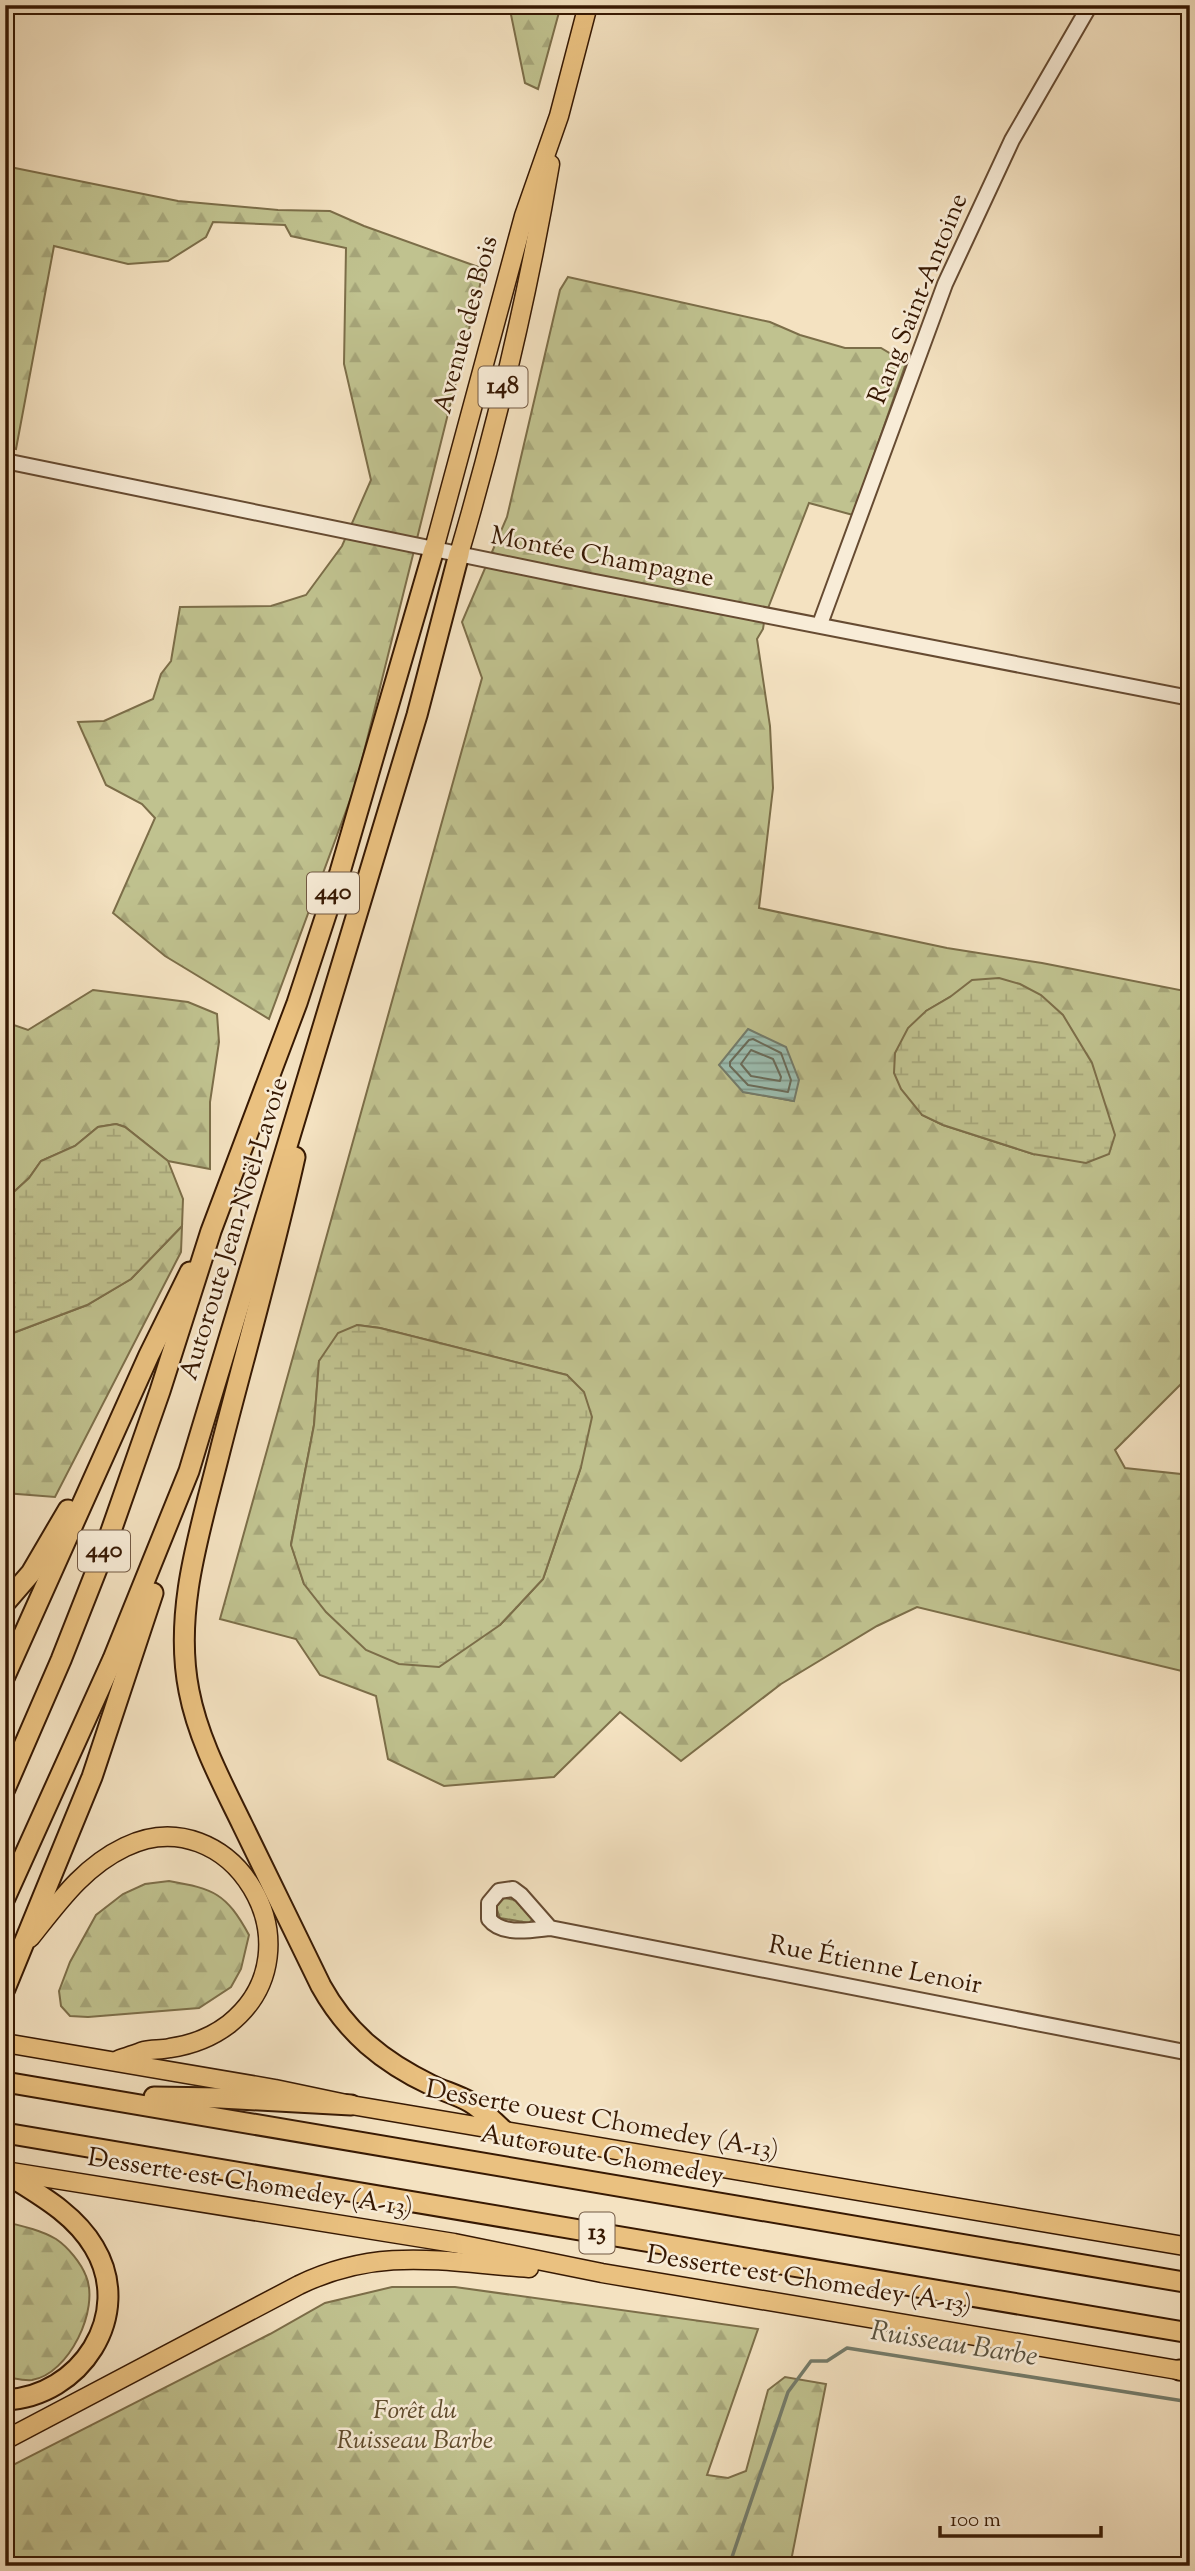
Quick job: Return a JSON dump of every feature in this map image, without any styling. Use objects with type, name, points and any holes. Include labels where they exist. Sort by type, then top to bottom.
[{"type":"highway","name":"Autoroute Jean-Noël-Lavoie","points":[[5,1789],[61,1660],[111,1532],[181,1330],[211,1231],[272,1074],[340,872],[434,549]]},
{"type":"highway","name":"Autoroute Jean-Noël-Lavoie","points":[[5,1898],[113,1659],[189,1471],[417,715],[459,554]]},
{"type":"highway","points":[[326,1018],[281,1220],[195,1555],[185,1619],[187,1678],[197,1724],[214,1764],[321,1986],[338,2014],[363,2042],[384,2059],[427,2083],[471,2102],[503,2130]]},
{"type":"highway","points":[[5,1675],[174,1302],[211,1231]]},
{"type":"highway","points":[[5,1603],[35,1566],[114,1434]]},
{"type":"highway","points":[[5,1989],[92,1777],[151,1602],[189,1471]]},
{"type":"highway","name":"Autoroute Chomedey","points":[[5,2081],[1190,2283]]},
{"type":"highway","points":[[94,2096],[220,2098],[351,2105]]},
{"type":"highway","name":"13","points":[[5,2133],[1190,2333]]},
{"type":"highway","points":[[5,2172],[53,2203],[80,2228],[101,2260],[108,2298],[102,2331],[91,2354],[75,2372],[46,2392],[5,2400]]},
{"type":"main road","name":"Avenue des Bois","points":[[459,554],[497,410],[541,217],[559,116],[588,5]]},
{"type":"main road","name":"Avenue des Bois","points":[[434,549],[524,215],[559,116]]},
{"type":"main road","points":[[25,1944],[68,1891],[90,1869],[136,1842],[168,1838],[201,1845],[223,1856],[248,1881],[263,1909],[269,1941],[264,1971],[245,2008],[229,2024],[203,2039],[182,2046],[146,2051],[115,2061]]},
{"type":"main road","name":"Desserte ouest Chomedey (A-13)","points":[[5,2043],[275,2088],[351,2105],[1190,2247]]},
{"type":"main road","name":"Desserte est Chomedey (A-13)","points":[[5,2172],[454,2243],[603,2273],[1186,2371]]},
{"type":"main road","points":[[5,2440],[299,2285],[344,2267],[373,2261],[414,2259],[603,2273]]},
{"type":"street","name":"Rang Saint-Antoine","points":[[820,624],[945,284],[1012,141],[1090,5]]},
{"type":"street","name":"Montée Champagne","points":[[5,461],[459,554],[1190,698]]},
{"type":"street","name":"Rue Étienne Lenoir","points":[[550,1928],[1190,2053]]},
{"type":"green space","points":[[509,5],[561,5],[538,89],[525,83]]},
{"type":"green space","points":[[5,166],[178,201],[278,210],[330,211],[484,269],[356,784],[269,1019],[165,956],[113,913],[155,818],[142,804],[106,785],[78,722],[104,721],[153,699],[161,674],[171,661],[180,607],[271,606],[306,595],[342,546],[371,480],[344,364],[346,248],[291,236],[285,225],[213,222],[206,237],[168,261],[128,264],[54,246],[16,449],[5,447]]},
{"type":"green space","points":[[568,277],[770,322],[800,335],[845,348],[881,348],[906,363],[853,515],[809,503],[757,639],[770,726],[773,788],[759,908],[947,948],[1042,963],[1190,992],[1190,1375],[1115,1450],[1125,1468],[1190,1475],[1190,1673],[917,1607],[877,1626],[781,1684],[681,1761],[620,1712],[554,1777],[444,1786],[388,1759],[376,1696],[320,1675],[296,1639],[220,1619],[482,678],[462,622],[507,517],[560,290]],"holes":[[[950,997],[1033,1154],[943,1125],[922,1115],[926,1011]],[[719,1064],[794,1101],[744,1092]],[[357,1325],[380,1328],[567,1375],[581,1467],[543,1579],[500,1625],[304,1584],[291,1544],[314,1425],[319,1361]]]},
{"type":"green space","points":[[999,978],[1020,984],[1041,995],[1063,1015],[1092,1063],[1115,1135],[1109,1154],[1086,1163],[1033,1154],[943,1125],[922,1115],[901,1089],[894,1073],[895,1053],[908,1028],[926,1011],[972,980]]},
{"type":"green space","points":[[93,990],[188,1002],[217,1014],[219,1042],[210,1102],[210,1169],[168,1161],[125,1127],[116,1124],[98,1127],[75,1146],[41,1161],[29,1178],[5,1200],[5,1022],[28,1030]]},
{"type":"green space","points":[[116,1124],[125,1127],[168,1161],[183,1199],[182,1226],[131,1279],[87,1305],[5,1336],[5,1200],[29,1178],[41,1161],[75,1146],[98,1127]]},
{"type":"green space","points":[[182,1226],[181,1252],[55,1497],[5,1493],[5,1336],[87,1305],[131,1279]]},
{"type":"green space","points":[[357,1325],[380,1328],[567,1375],[584,1392],[592,1417],[581,1467],[543,1579],[500,1625],[439,1667],[399,1664],[366,1650],[326,1612],[304,1584],[291,1545],[314,1425],[319,1361],[338,1333]]},
{"type":"green space","points":[[169,1881],[217,1895],[241,1921],[249,1935],[241,1969],[231,1987],[199,2008],[88,2017],[70,2016],[61,2006],[59,1991],[70,1962],[96,1915],[123,1894],[145,1884]]},
{"type":"green space","points":[[504,1898],[515,1900],[533,1919],[529,1923],[500,1918],[496,1907]]},
{"type":"green space","points":[[5,2222],[38,2231],[61,2242],[81,2266],[89,2290],[85,2322],[69,2353],[46,2375],[32,2380],[5,2377]]},
{"type":"green space","name":"Forêt du Ruisseau Barbe","points":[[392,2287],[455,2287],[758,2329],[707,2475],[728,2478],[746,2471],[768,2390],[785,2377],[826,2384],[790,2566],[5,2566],[5,2469],[270,2334],[325,2303]]},
{"type":"water","points":[[748,1029],[786,1047],[799,1080],[794,1101],[743,1092],[719,1065]]},
{"type":"waterway","name":"Ruisseau Barbe","points":[[729,2566],[788,2392],[811,2361],[827,2361],[847,2348],[1190,2402]]}]
